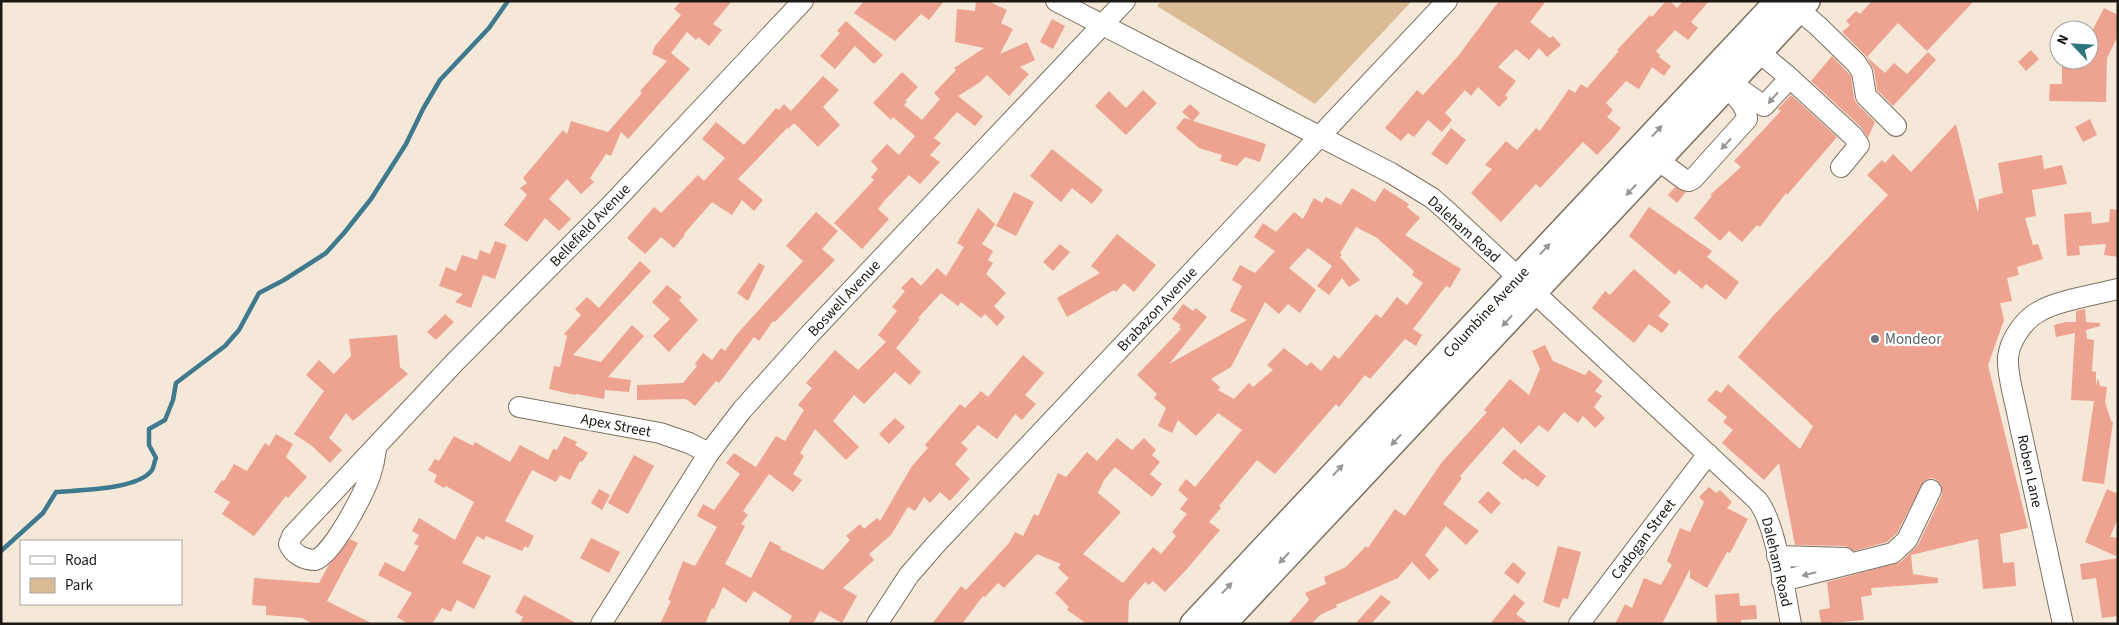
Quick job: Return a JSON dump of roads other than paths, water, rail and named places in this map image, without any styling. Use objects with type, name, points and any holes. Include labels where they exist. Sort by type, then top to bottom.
[{"type":"main road","name":"Columbine Avenue","points":[[1527,284],[1659,160],[1718,88],[1759,52],[1795,4]]},
{"type":"main road","name":"Columbine Avenue","points":[[1193,624],[1315,509],[1527,284],[1718,88],[1795,4]]},
{"type":"main road","name":"Columbine Avenue","points":[[1223,624],[1315,509]]},
{"type":"street","name":"Bellefield Avenue","points":[[376,449],[372,469],[363,491],[329,548],[315,560],[306,559],[295,553],[289,544],[292,536],[376,449],[455,362],[610,205],[803,1]]},
{"type":"street","name":"Daleham Road","points":[[1056,1],[1391,173],[1432,198],[1527,284],[1758,501],[1765,510],[1791,624]]},
{"type":"street","name":"Boswell Avenue","points":[[601,624],[725,430],[787,359],[1125,1]]},
{"type":"street","name":"Brabazon Avenue","points":[[877,624],[909,574],[936,544],[1447,1]]},
{"type":"street","points":[[1795,4],[1856,64],[1862,72],[1866,96],[1896,126]]},
{"type":"street","points":[[1759,52],[1790,78],[1857,141],[1859,148],[1841,167]]},
{"type":"street","points":[[1718,88],[1764,106],[1790,78]]},
{"type":"street","points":[[1659,160],[1684,180],[1689,181],[1693,179],[1747,118],[1747,113],[1742,104],[1718,88]]},
{"type":"street","name":"Roben Lane","points":[[2062,624],[2008,367],[2008,356],[2014,341],[2026,322],[2039,311],[2118,290]]},
{"type":"street","name":"Apex Street","points":[[520,407],[660,433],[689,443],[709,453]]},
{"type":"street","name":"Cadogan Street","points":[[1579,624],[1708,454]]},
{"type":"street","points":[[1782,580],[1893,553],[1900,548],[1918,520],[1931,490]]},
{"type":"street","points":[[1777,556],[1871,558]]},
{"type":"waterway","points":[[1,551],[43,513],[56,492],[122,485],[145,477],[152,470],[156,458],[149,445],[149,429],[165,420],[173,400],[176,383],[225,346],[239,330],[259,293],[284,280],[326,253],[344,233],[371,199],[406,144],[440,80],[489,28],[508,1]]},
{"type":"place","name":"Mondeor","points":[[1875,339]]}]
